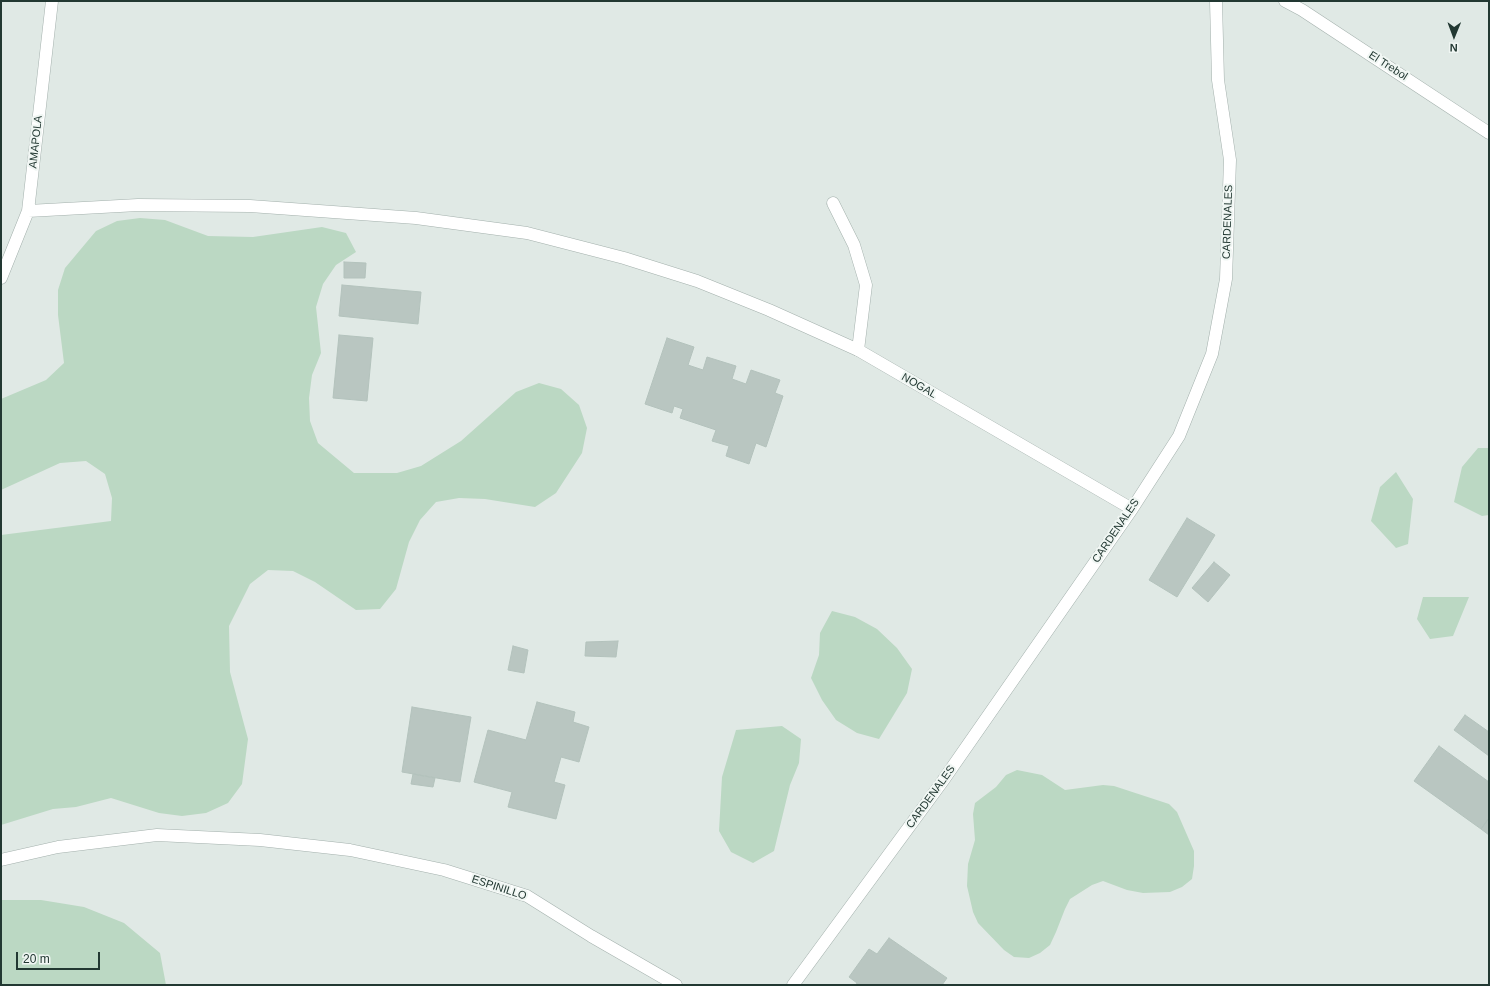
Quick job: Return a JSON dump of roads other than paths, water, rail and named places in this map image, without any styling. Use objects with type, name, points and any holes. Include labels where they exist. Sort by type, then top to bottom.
[{"type":"street","name":"AMAPOLA","points":[[1,278],[28,210],[52,1]]},
{"type":"street","name":"CARDENALES","points":[[792,985],[942,782],[1132,509],[1180,436],[1212,354],[1226,279],[1230,160],[1218,80],[1216,1]]},
{"type":"street","name":"El Trebol","points":[[1285,1],[1302,10],[1489,133]]},
{"type":"street","points":[[833,203],[854,245],[866,285],[858,350]]},
{"type":"street","name":"NOGAL","points":[[28,210],[138,204],[250,206],[416,218],[527,233],[624,258],[697,281],[769,310],[858,350],[1132,509]]},
{"type":"street","name":"ESPINILLO","points":[[1,860],[58,847],[157,836],[260,840],[350,850],[444,870],[527,896],[591,936],[676,985]]}]
